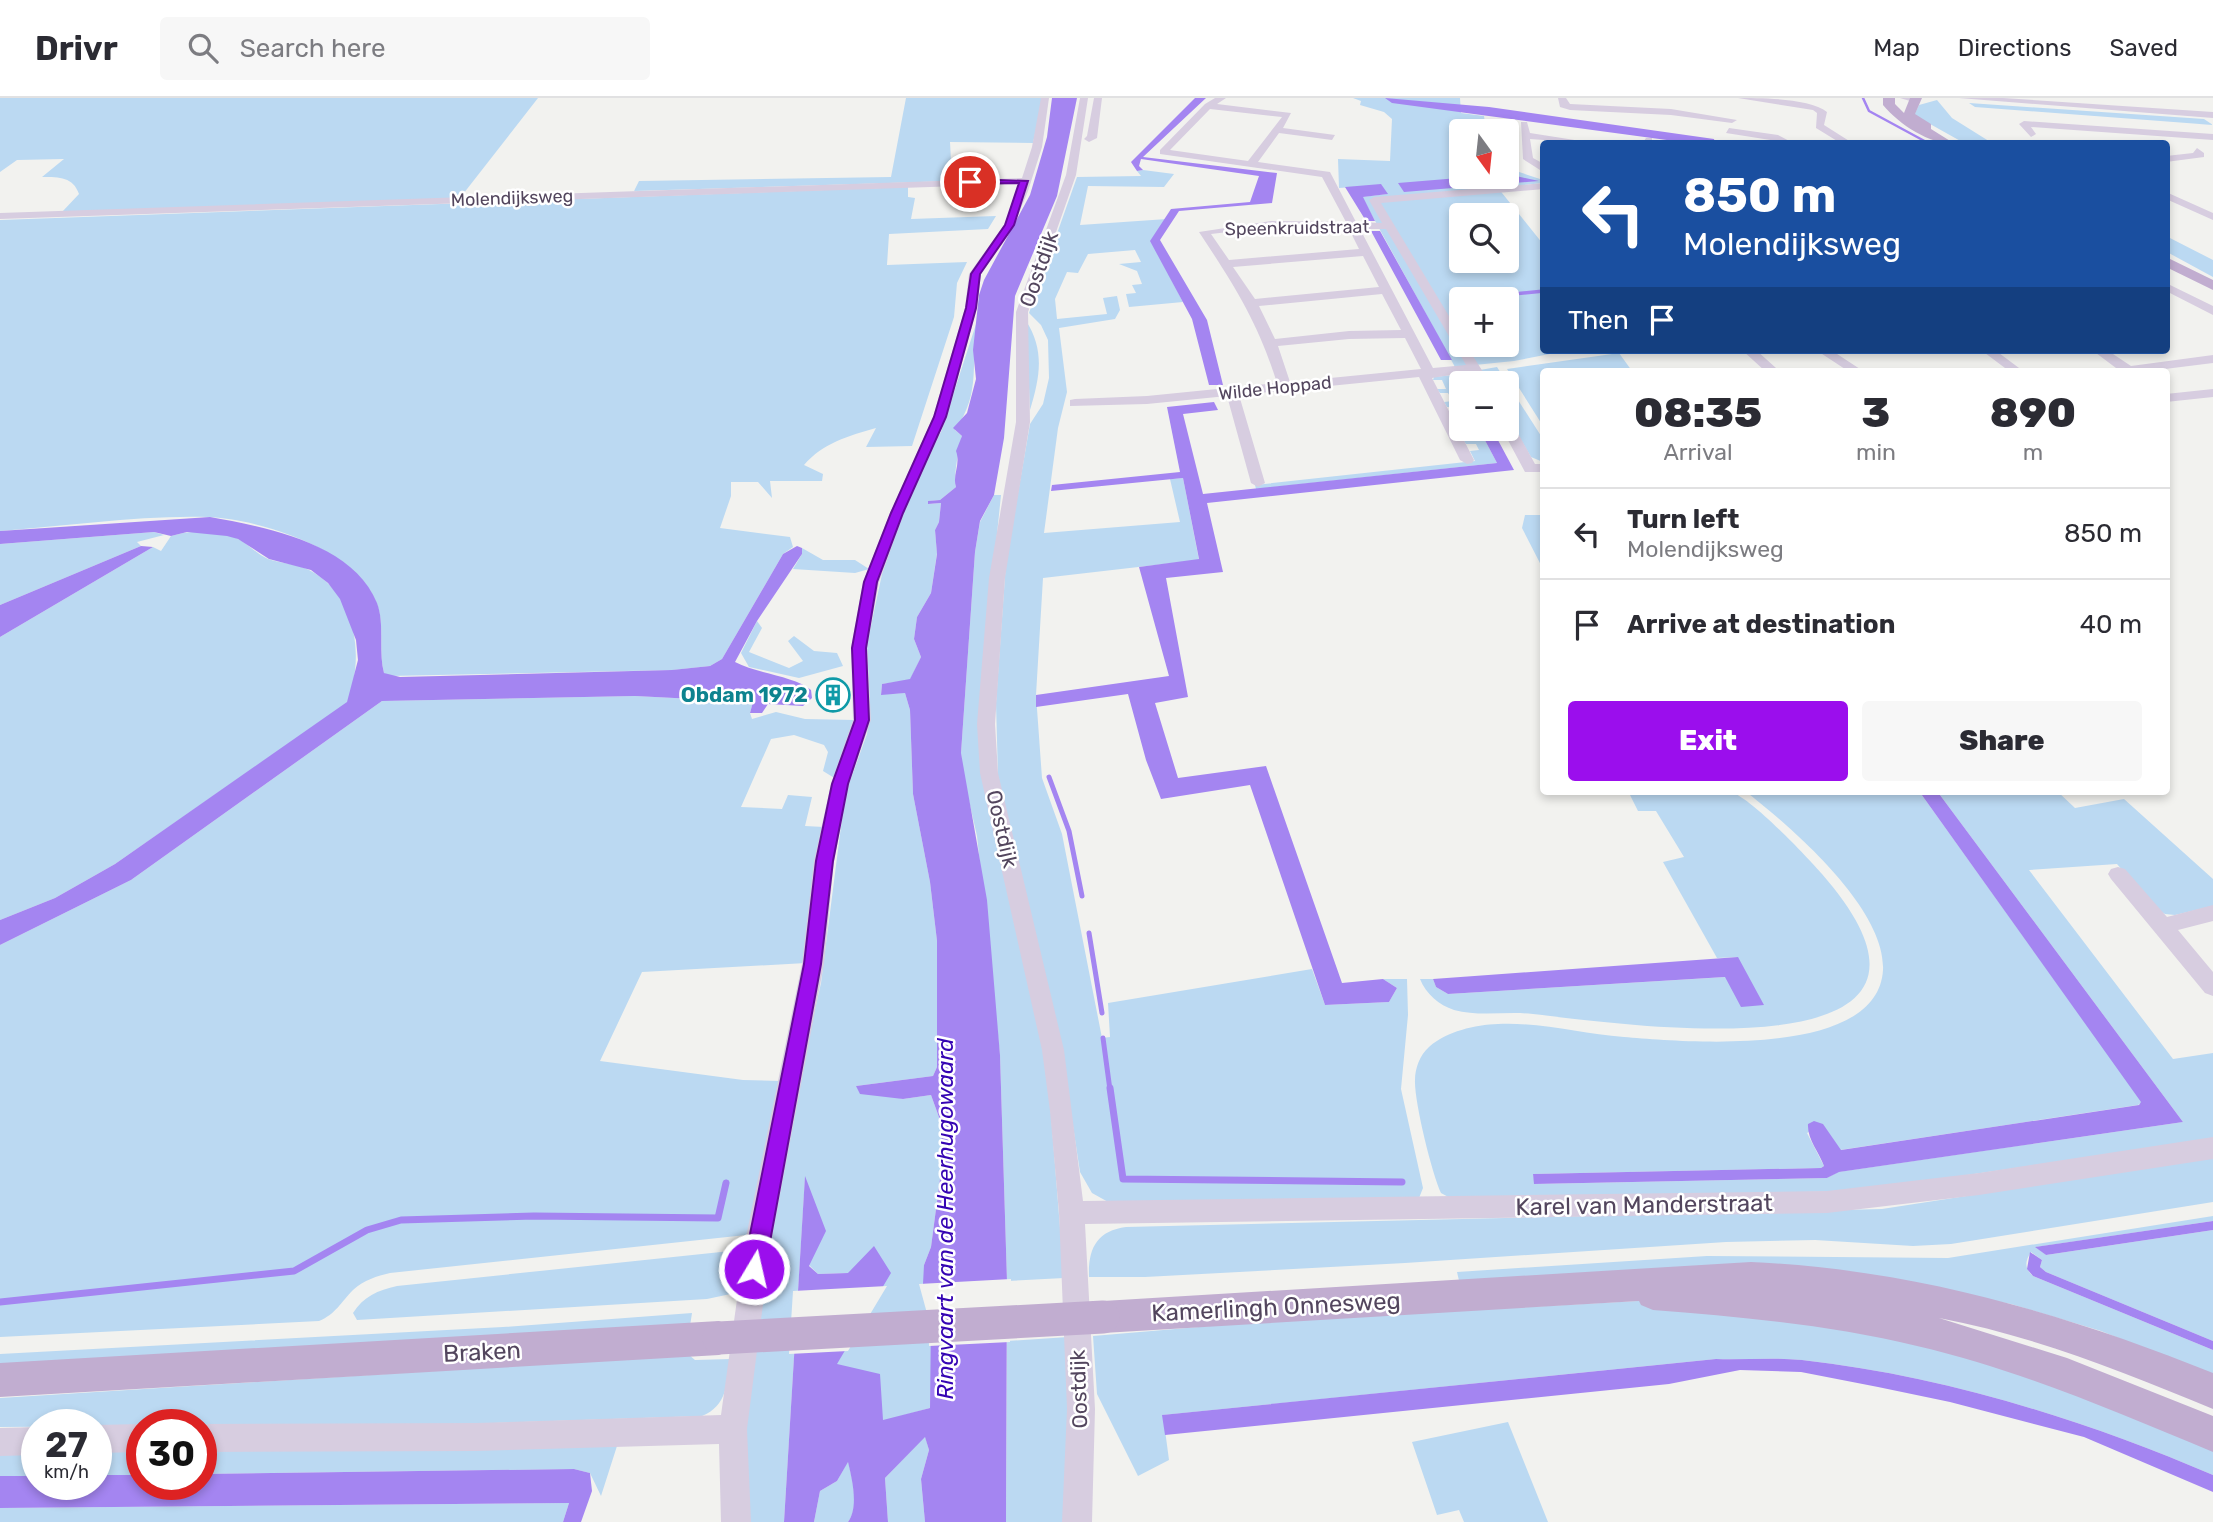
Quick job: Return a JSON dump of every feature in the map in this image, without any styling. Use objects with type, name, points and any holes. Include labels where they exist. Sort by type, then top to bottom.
[{"type":"main road","points":[[1889,98],[1889,105],[1902,118],[1942,140]]},
{"type":"main road","points":[[1916,98],[1910,117],[1952,140]]},
{"type":"main road","points":[[2170,257],[2213,280]]},
{"type":"main road","points":[[2170,263],[2213,286]]},
{"type":"main road","name":"Kamerlingh Onnesweg","points":[[963,1323],[1590,1289],[1722,1278],[1775,1279],[1888,1292],[2033,1322],[2108,1348],[2213,1391]]},
{"type":"main road","name":"Kamerlingh Onnesweg","points":[[1590,1289],[1743,1301],[1916,1329],[2033,1362],[2213,1434]]},
{"type":"main road","name":"Braken","points":[[0,1380],[963,1323]]},
{"type":"street","points":[[736,1522],[733,1429],[758,1242],[813,964],[824,861],[840,784],[862,720],[859,648],[871,582],[897,513],[940,417],[971,308],[975,274],[1009,225],[1037,147],[1045,98]]},
{"type":"street","name":"Oostdijk","points":[[1077,1522],[1081,1409],[1072,1213],[1053,1050],[989,773],[985,724],[997,578],[1023,422],[1022,313],[1027,292],[1063,199],[1078,143],[1084,98]]},
{"type":"street","name":"Oostdijk","points":[[1078,143],[1092,138],[1098,98]]},
{"type":"street","points":[[1222,98],[1208,106],[1163,152],[1325,173],[1429,372],[1425,378],[1467,460]]},
{"type":"street","points":[[1562,98],[1563,105],[1570,107],[1671,112],[1732,120]]},
{"type":"street","points":[[1666,98],[1671,112]]},
{"type":"street","points":[[1785,140],[1728,137],[1741,98],[1815,108],[1822,112],[1819,126],[1843,140]]},
{"type":"street","points":[[1904,98],[1910,98]]},
{"type":"street","points":[[1963,98],[2213,115]]},
{"type":"street","points":[[1208,106],[1288,115],[1250,164]]},
{"type":"street","points":[[2031,134],[2024,124],[2213,137]]},
{"type":"street","points":[[2066,127],[2077,140]]},
{"type":"street","points":[[1540,166],[1528,159],[1524,129],[1565,140]]},
{"type":"street","points":[[1276,130],[1332,137]]},
{"type":"street","points":[[2170,159],[2201,155],[2182,135]]},
{"type":"street","points":[[2170,149],[2197,151]]},
{"type":"street","points":[[1527,154],[1540,154]]},
{"type":"street","name":"Molendijksweg","points":[[0,216],[1024,181]]},
{"type":"street","points":[[1477,371],[1374,200],[1540,186]]},
{"type":"street","points":[[2170,197],[2213,217]]},
{"type":"street","points":[[2194,208],[2213,206]]},
{"type":"street","name":"Speenkruidstraat","points":[[1226,264],[1204,232],[1271,224],[1391,226]]},
{"type":"street","points":[[1285,387],[1271,344],[1252,303],[1226,264],[1365,252]]},
{"type":"street","points":[[2172,289],[2213,312]]},
{"type":"street","points":[[1252,303],[1385,290]]},
{"type":"street","points":[[1271,344],[1349,335],[1408,334]]},
{"type":"street","points":[[1753,354],[1770,368]]},
{"type":"street","points":[[1829,354],[1852,368]]},
{"type":"street","points":[[1993,354],[2013,368]]},
{"type":"street","points":[[2103,354],[2121,368]]},
{"type":"street","points":[[2140,368],[2213,359]]},
{"type":"street","name":"Wilde Hoppad","points":[[1075,403],[1097,409],[1232,392],[1475,368]]},
{"type":"street","points":[[1232,392],[1258,483]]},
{"type":"street","points":[[2170,398],[2213,393]]},
{"type":"street","points":[[1515,441],[1530,469],[1540,468]]},
{"type":"street","points":[[2118,874],[2213,987]]},
{"type":"street","points":[[2164,926],[2213,913]]},
{"type":"street","name":"Karel van Manderstraat","points":[[1072,1213],[1827,1202],[1965,1186],[2213,1148]]},
{"type":"street","points":[[217,1438],[476,1437],[733,1429]]},
{"type":"street","points":[[0,1442],[21,1441]]},
{"type":"shaded area","points":[[0,98],[538,98],[460,198],[62,212],[79,194],[76,188],[65,179],[42,177],[64,159],[17,160],[0,172]]},
{"type":"shaded area","points":[[906,98],[1043,98],[1033,143],[950,142],[952,181],[634,191],[639,181],[891,177]]},
{"type":"shaded area","points":[[1353,98],[1460,98],[1461,113],[1484,116],[1484,119],[1449,119],[1449,189],[1499,189],[1510,203],[1449,203],[1449,273],[1519,273],[1519,214],[1540,240],[1540,354],[1550,354],[1455,367],[1450,357],[1519,357],[1519,287],[1449,287],[1449,356],[1362,197],[1387,194],[1381,185],[1339,188],[1338,159],[1390,161],[1392,119],[1384,112],[1360,105],[1361,101]]},
{"type":"shaded area","points":[[1937,100],[1952,118],[1987,140],[1959,140],[1914,115],[1919,105]]},
{"type":"shaded area","points":[[1969,103],[2204,119],[2213,125],[1975,107]]},
{"type":"shaded area","points":[[1137,171],[1174,174],[1164,187],[1088,186],[1080,225],[1167,219],[1151,241],[1183,302],[1129,307],[1126,294],[1136,293],[1132,285],[1142,284],[1137,271],[1119,264],[1141,262],[1135,250],[1088,254],[1078,273],[1067,272],[1055,299],[1057,319],[1107,314],[1103,298],[1117,296],[1120,310],[1115,319],[1059,328],[1067,392],[1058,428],[1044,533],[1180,522],[1170,479],[1183,478],[1199,560],[1043,578],[1036,695],[1042,778],[1062,834],[1102,1038],[1110,1037],[1108,1003],[1312,969],[1325,1005],[1389,1002],[1397,988],[1383,979],[1407,979],[1408,1015],[1401,1089],[1423,1188],[1419,1198],[1110,1203],[1092,1193],[1080,1172],[1060,1041],[998,776],[996,703],[1006,562],[1030,424],[1043,404],[1049,378],[1048,340],[1041,325],[1029,313],[1077,177],[1141,176]]},
{"type":"shaded area","points":[[1519,172],[1540,179],[1540,183],[1519,186]]},
{"type":"shaded area","points":[[908,187],[908,197],[915,198],[911,219],[996,216],[988,229],[889,234],[887,265],[967,262],[957,283],[954,317],[912,446],[866,447],[876,428],[837,441],[811,457],[804,465],[823,474],[822,481],[770,481],[772,498],[758,482],[731,482],[731,496],[720,528],[790,537],[793,547],[783,554],[722,659],[710,666],[673,670],[389,676],[384,673],[382,665],[377,604],[366,585],[350,568],[329,553],[279,531],[229,519],[183,517],[0,531],[0,220]]},
{"type":"shaded area","points":[[2170,238],[2213,260],[2213,277],[2170,254]]},
{"type":"shaded area","points":[[978,318],[972,389],[964,416],[955,430],[962,436],[956,469],[956,487],[940,500],[929,501],[929,504],[941,503],[939,522],[935,530],[937,553],[931,593],[917,617],[914,639],[921,657],[910,680],[882,684],[881,694],[905,693],[910,710],[913,794],[930,882],[937,941],[937,1067],[933,1076],[856,1086],[903,1099],[931,1095],[940,1120],[943,1156],[931,1247],[924,1265],[933,1348],[930,1408],[883,1421],[836,1364],[848,1273],[818,1274],[809,1265],[805,1178],[784,1522],[744,1522],[745,1411],[749,1358],[794,1102],[821,983],[845,795],[867,734],[870,707],[867,644],[882,574],[923,462],[941,432]]},
{"type":"shaded area","points":[[1026,321],[1036,342],[1039,364],[1030,410]]},
{"type":"shaded area","points":[[1612,354],[1620,354],[1630,368],[1540,368],[1540,421],[1519,388],[1519,371],[1507,369]]},
{"type":"shaded area","points":[[1497,367],[1500,371],[1481,371]]},
{"type":"shaded area","points":[[1449,375],[1449,395],[1440,393],[1437,389],[1446,389],[1442,380],[1433,380],[1434,377]]},
{"type":"shaded area","points":[[1519,401],[1540,434],[1540,461],[1531,457],[1519,436]]},
{"type":"shaded area","points":[[1464,441],[1485,441],[1497,463],[1256,489],[1255,485],[1475,461],[1470,451],[1479,450],[1476,444],[1466,444]]},
{"type":"shaded area","points":[[994,495],[1001,495],[979,711],[1048,1077],[1064,1278],[1007,1281],[1000,1055],[977,836],[962,770],[961,753],[975,552],[980,522]]},
{"type":"shaded area","points":[[1525,515],[1540,515],[1540,563],[1522,528]]},
{"type":"shaded area","points":[[154,532],[164,535],[137,542],[141,546],[0,605],[0,544]]},
{"type":"shaded area","points":[[210,532],[230,536],[268,559],[304,568],[325,581],[338,595],[353,629],[355,667],[347,703],[115,864],[55,898],[0,920],[0,637],[153,547],[161,551],[171,536]]},
{"type":"shaded area","points":[[802,548],[823,560],[855,560],[869,569],[855,573],[793,569],[802,554]]},
{"type":"shaded area","points":[[757,621],[762,628],[749,652],[789,668],[803,661],[788,641],[794,636],[814,651],[837,653],[843,666],[799,678],[749,667],[741,653]]},
{"type":"shaded area","points":[[635,696],[753,702],[750,713],[752,719],[776,712],[805,719],[855,720],[836,779],[823,771],[828,752],[824,745],[794,735],[771,739],[741,807],[782,809],[788,795],[812,797],[805,826],[824,827],[806,963],[642,972],[600,1061],[743,1080],[781,1081],[751,1230],[746,1235],[390,1273],[375,1277],[353,1290],[334,1311],[319,1321],[0,1337],[0,945],[131,880],[382,701]]},
{"type":"shaded area","points":[[1630,795],[1737,795],[1749,803],[1777,827],[1822,874],[1865,939],[1865,984],[1834,1011],[1780,1025],[1713,1029],[1643,1026],[1523,1013],[1473,1013],[1443,1005],[1426,989],[1420,979],[1433,979],[1436,987],[1448,994],[1726,977],[1738,957],[1717,958],[1663,862],[1684,857],[1656,811],[1638,811]]},
{"type":"shaded area","points":[[1750,795],[1922,795],[2142,1102],[2138,1105],[1840,1150],[1823,1125],[1807,1133],[1824,1166],[1821,1168],[1533,1174],[1535,1184],[1827,1178],[1838,1172],[2183,1122],[1940,795],[2061,795],[2075,808],[2124,799],[2213,879],[2213,906],[2175,915],[2165,914],[2155,908],[2117,864],[2029,870],[2173,1059],[2213,1053],[2213,1139],[1858,1191],[1452,1199],[1441,1193],[1420,1120],[1415,1075],[1426,1050],[1436,1041],[1453,1033],[1480,1026],[1514,1024],[1652,1039],[1774,1039],[1815,1032],[1849,1019],[1873,999],[1883,970],[1880,946],[1869,921],[1853,895],[1832,870],[1786,825]]},
{"type":"shaded area","points":[[2213,1158],[2213,1202],[1951,1244],[1913,1246],[1815,1240],[1726,1242],[1405,1263],[1145,1277],[1089,1277],[1090,1258],[1096,1243],[1108,1232],[1126,1227],[1882,1209]]},
{"type":"shaded area","points":[[2213,1216],[2213,1221],[2036,1247],[2046,1255],[2213,1230],[2213,1341],[2046,1272],[2040,1267],[2042,1260],[2031,1252],[2026,1264],[2033,1276],[2213,1350],[2213,1376],[2101,1331],[2011,1304],[1891,1281],[1460,1285],[1457,1272],[1707,1256],[1948,1258]]},
{"type":"shaded area","points":[[740,1250],[745,1255],[740,1292],[707,1299],[357,1320],[353,1313],[372,1295],[397,1286]]},
{"type":"shaded area","points":[[1638,1301],[1731,1305],[1983,1358],[2213,1449],[2213,1475],[2113,1436],[2012,1402],[1908,1377],[1791,1359],[1716,1359],[1163,1415],[1169,1460],[1138,1476],[1097,1394],[1093,1336],[1269,1321]]},
{"type":"shaded area","points":[[692,1313],[690,1326],[0,1366],[0,1354],[503,1327]]},
{"type":"shaded area","points":[[1068,1337],[1067,1522],[1006,1522],[1007,1341]]},
{"type":"shaded area","points":[[689,1355],[695,1360],[731,1359],[727,1385],[721,1400],[702,1416],[462,1424],[217,1426],[217,1409],[126,1409],[126,1426],[112,1426],[112,1409],[21,1409],[21,1427],[0,1427],[0,1398]]},
{"type":"shaded area","points":[[1508,1422],[1548,1522],[1464,1522],[1459,1510],[1437,1515],[1412,1442]]},
{"type":"shaded area","points":[[925,1436],[929,1450],[921,1479],[925,1522],[888,1522],[885,1478]]},
{"type":"shaded area","points":[[617,1446],[601,1496],[590,1473],[574,1469],[217,1474],[217,1449]]},
{"type":"shaded area","points":[[112,1450],[126,1450],[126,1475],[112,1475]]},
{"type":"shaded area","points":[[21,1452],[21,1476],[0,1476],[0,1453]]},
{"type":"shaded area","points":[[848,1461],[854,1492],[852,1516],[848,1522],[814,1522],[820,1491],[837,1481]]},
{"type":"shaded area","points":[[569,1503],[563,1522],[0,1522],[0,1508]]},
{"type":"water","name":"Ringvaart van de Heerhugowaard","points":[[1052,98],[1077,98],[1057,196],[1015,296],[1004,438],[994,495],[980,521],[975,552],[961,753],[987,900],[1000,1055],[1007,1281],[1006,1522],[925,1522],[921,1479],[929,1450],[925,1437],[885,1478],[888,1522],[848,1522],[854,1501],[848,1462],[837,1481],[820,1491],[814,1522],[784,1522],[805,1176],[826,1231],[809,1266],[818,1274],[848,1273],[874,1246],[891,1273],[837,1364],[880,1374],[883,1420],[930,1408],[931,1316],[923,1284],[924,1265],[931,1247],[943,1156],[940,1120],[931,1095],[903,1099],[860,1094],[856,1086],[933,1076],[937,1067],[937,941],[930,882],[913,794],[910,710],[905,693],[881,695],[882,684],[910,679],[921,657],[914,639],[917,617],[931,593],[937,554],[935,530],[939,522],[941,503],[928,504],[928,501],[940,500],[956,487],[956,451],[962,436],[953,428],[967,413],[976,379],[973,350],[979,295],[984,280],[1030,195],[1047,137]]},
{"type":"water","points":[[1195,98],[1206,98],[1143,157],[1277,173],[1272,203],[1179,211],[1160,240],[1207,320],[1223,385],[1209,385],[1192,319],[1150,241],[1171,209],[1250,202],[1259,176],[1141,159],[1139,166],[1143,170],[1137,171],[1131,162]]},
{"type":"water","points":[[1385,98],[1489,107],[1714,140],[1667,140],[1392,103]]},
{"type":"water","points":[[1519,177],[1539,181],[1519,183]]},
{"type":"water","points":[[1449,179],[1449,188],[1404,192],[1398,183]]},
{"type":"water","points":[[1381,184],[1388,194],[1363,197],[1375,221],[1366,221],[1345,187]]},
{"type":"water","points":[[1371,231],[1380,231],[1452,360],[1441,360]]},
{"type":"water","points":[[1214,402],[1218,410],[1183,414],[1203,494],[1497,463],[1485,441],[1498,441],[1514,470],[1207,503],[1223,572],[1166,578],[1188,697],[1155,703],[1178,778],[1266,766],[1342,983],[1383,979],[1397,988],[1389,1002],[1325,1005],[1250,785],[1161,799],[1146,760],[1128,694],[1036,707],[1036,695],[1169,676],[1139,567],[1199,559],[1183,478],[1051,491],[1052,485],[1180,472],[1167,407]]},
{"type":"water","points":[[210,517],[256,526],[305,541],[349,566],[365,582],[377,603],[381,620],[384,673],[400,677],[672,670],[710,666],[722,659],[783,554],[797,546],[802,548],[802,554],[757,621],[735,662],[804,685],[811,690],[812,698],[803,706],[768,704],[762,713],[750,713],[753,702],[635,696],[382,701],[131,880],[0,945],[0,920],[55,898],[115,864],[347,702],[358,660],[356,640],[340,599],[328,583],[311,570],[269,559],[238,539],[187,532],[171,536],[154,532],[0,544],[0,531]]},
{"type":"water","points":[[141,546],[153,547],[0,637],[0,605]]},
{"type":"water","points":[[1922,795],[1940,795],[2183,1122],[1839,1172],[1827,1178],[1534,1184],[1533,1174],[1821,1168],[1824,1166],[1808,1130],[1808,1124],[1814,1121],[1823,1124],[1841,1150],[2139,1105],[2141,1102]]},
{"type":"water","points":[[1738,957],[1764,1005],[1741,1007],[1725,977],[1448,994],[1436,987],[1433,979]]},
{"type":"water","points":[[2213,1221],[2213,1230],[2046,1255],[2035,1247]]},
{"type":"water","points":[[2030,1252],[2042,1260],[2040,1267],[2046,1272],[2213,1341],[2213,1350],[2033,1276],[2027,1269]]},
{"type":"water","points":[[1716,1359],[1802,1360],[1855,1367],[2012,1402],[2113,1436],[2213,1475],[2213,1492],[2084,1437],[1950,1402],[1801,1372],[1740,1370],[1669,1384],[1165,1435],[1162,1415]]},
{"type":"water","points":[[574,1469],[590,1473],[592,1491],[581,1522],[563,1522],[569,1503],[0,1508],[0,1476],[21,1476],[21,1500],[112,1500],[112,1475],[126,1475],[126,1500],[217,1500],[217,1474]]},
{"type":"pier","points":[[1011,1279],[1010,1342],[929,1346],[928,1317],[919,1284]]},
{"type":"pier","points":[[887,1286],[848,1351],[789,1354],[793,1291]]},
{"type":"waterway","points":[[1863,98],[1869,111],[1923,140]]},
{"type":"waterway","points":[[1519,294],[1540,291]]},
{"type":"waterway","points":[[1049,777],[1069,831],[1082,896]]},
{"type":"waterway","points":[[1089,933],[1102,1013]]},
{"type":"waterway","points":[[1103,1038],[1110,1090]]},
{"type":"waterway","points":[[1110,1088],[1123,1179],[1402,1182]]},
{"type":"waterway","points":[[0,1302],[294,1271],[367,1230],[401,1220],[534,1216],[718,1218],[726,1183]]},
{"type":"place","name":"Obdam 1972","points":[[833,695]]},
{"type":"route","points":[[754,1269],[813,964],[824,861],[840,784],[862,720],[859,648],[871,582],[897,513],[940,417],[971,308],[975,274],[1009,225],[1023,191],[1024,181],[970,182]]}]
